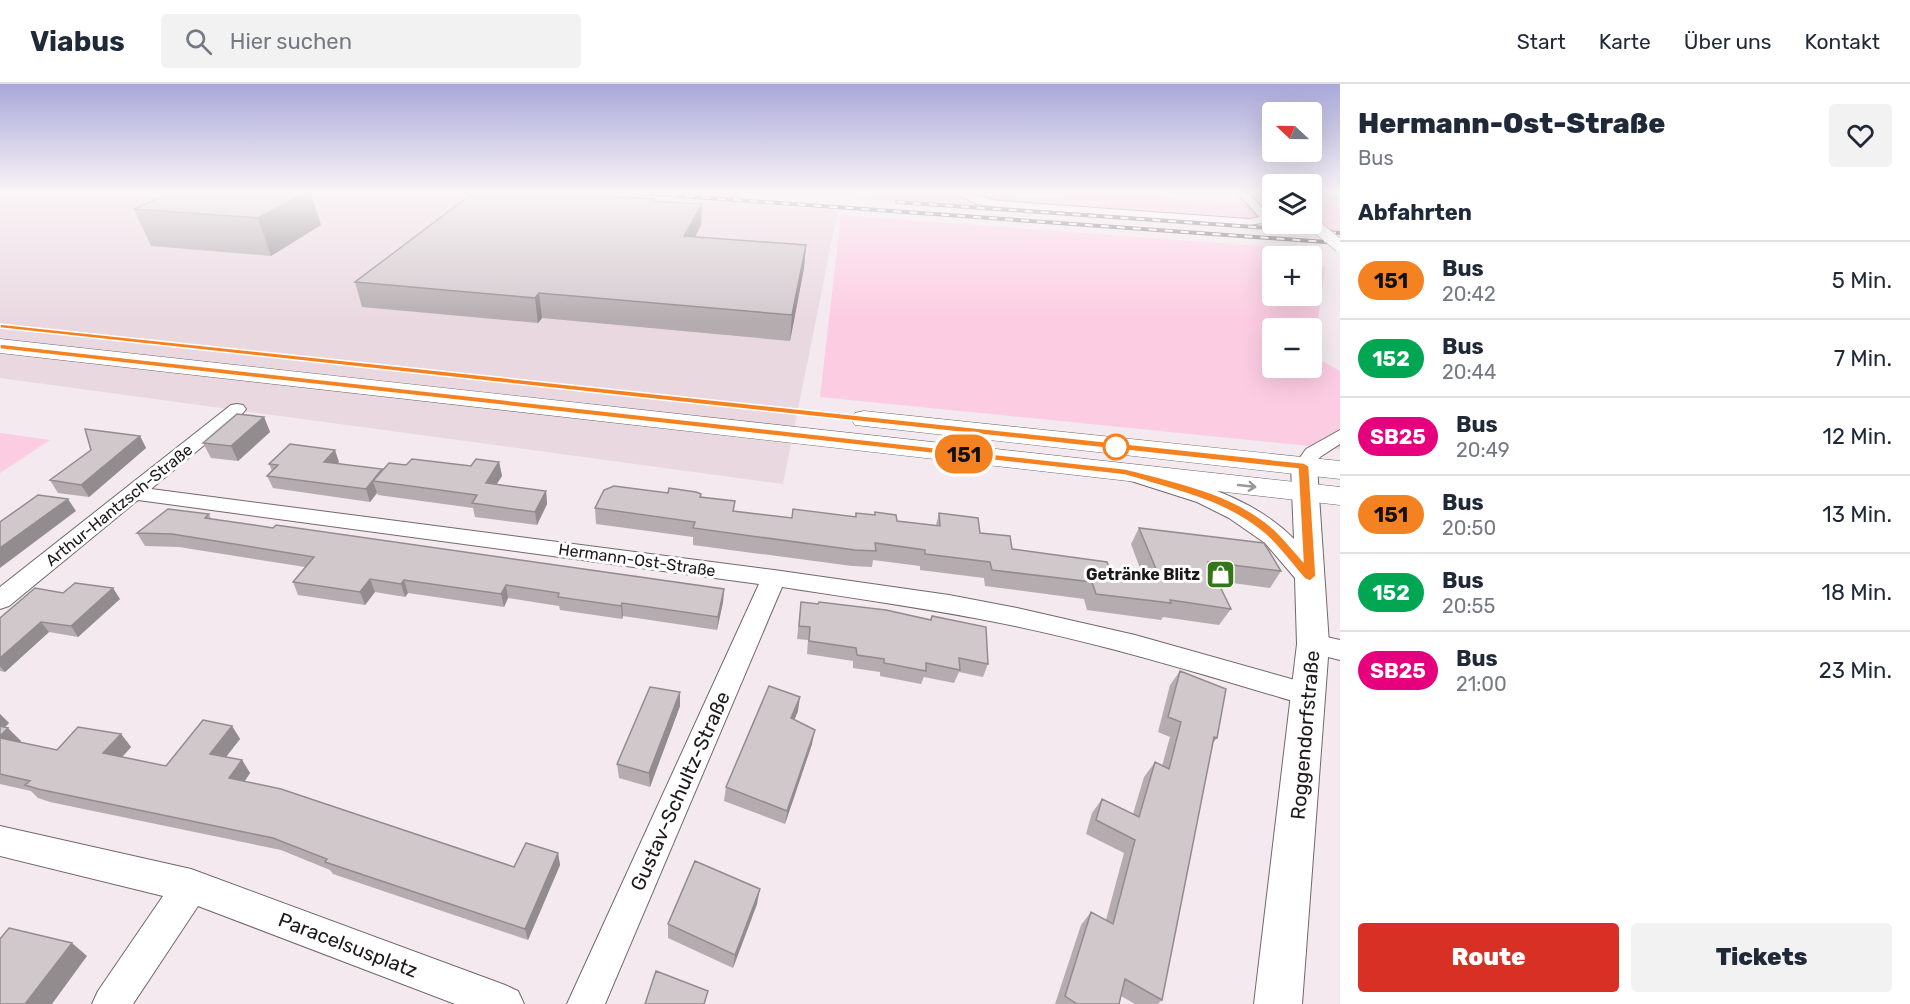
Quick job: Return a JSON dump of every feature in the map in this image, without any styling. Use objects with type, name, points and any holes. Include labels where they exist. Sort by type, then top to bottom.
[{"type":"main road","points":[[0,326],[1303,479],[1340,496]]},
{"type":"main road","points":[[0,346],[1126,472],[1303,479],[1340,470]]},
{"type":"street","points":[[1327,236],[1340,246]]},
{"type":"street","name":"Arthur-Hantzsch-Straße","points":[[0,600],[136,493],[237,409]]},
{"type":"street","points":[[1303,479],[1313,453],[1340,436]]},
{"type":"street","points":[[1126,472],[1211,497],[1238,509],[1270,532],[1310,576]]},
{"type":"street","name":"Roggendorfstraße","points":[[1278,1004],[1309,695],[1327,647],[1310,576],[1303,479]]},
{"type":"street","name":"Hermann-Ost-Straße","points":[[136,493],[774,578],[1017,617],[1135,645],[1309,695]]},
{"type":"street","name":"Gustav-Schultz-Straße","points":[[586,1004],[774,578]]},
{"type":"street","name":"Paracelsusplatz","points":[[0,842],[191,886],[505,1004]]},
{"type":"street","points":[[111,1004],[191,886]]},
{"type":"shaded area","points":[[0,236],[833,236],[783,484],[0,378]]},
{"type":"shaded area","points":[[839,236],[1124,236],[1262,246],[1262,306],[1320,306],[1318,318],[1262,318],[1262,378],[1322,378],[1322,361],[1340,371],[1340,449],[820,397]]},
{"type":"shaded area","points":[[1322,266],[1325,268],[1322,290]]},
{"type":"shaded area","points":[[0,433],[50,440],[0,473]]},
{"type":"building","points":[[416,236],[684,236],[806,245],[792,315],[539,293],[535,298],[355,282]]},
{"type":"building","points":[[237,414],[264,417],[231,446],[203,443]]},
{"type":"building","points":[[85,429],[140,436],[81,485],[50,480],[91,450]]},
{"type":"building","points":[[290,444],[335,450],[324,462],[382,469],[366,489],[267,476],[278,465],[269,464]]},
{"type":"building","points":[[412,459],[471,466],[476,459],[499,462],[486,483],[546,491],[535,512],[472,503],[477,495],[373,481],[389,463],[406,465]]},
{"type":"building","points":[[614,486],[668,493],[669,488],[696,492],[701,494],[700,497],[735,501],[733,511],[792,518],[793,509],[856,517],[856,513],[875,515],[875,512],[896,515],[897,521],[940,526],[939,513],[978,518],[980,533],[1010,536],[1012,549],[1107,562],[1110,570],[1159,576],[1139,528],[1264,543],[1281,571],[1208,562],[1231,609],[1170,600],[1171,603],[1096,594],[1092,582],[992,570],[990,562],[925,554],[925,550],[875,543],[876,551],[855,550],[693,528],[695,522],[595,508],[604,490]]},
{"type":"building","points":[[38,495],[68,499],[0,548],[0,522]]},
{"type":"building","points":[[168,509],[209,514],[205,518],[273,528],[276,525],[724,589],[718,617],[622,603],[621,606],[558,597],[559,593],[506,585],[501,594],[404,580],[401,584],[370,579],[360,592],[293,582],[314,557],[172,534],[137,533]]},
{"type":"building","points":[[75,583],[113,588],[71,626],[41,622],[0,658],[0,618],[35,588],[63,593]]},
{"type":"building","points":[[801,602],[886,610],[931,620],[932,616],[986,627],[988,664],[959,658],[960,670],[926,663],[926,671],[884,663],[884,659],[857,655],[856,648],[809,641],[810,627],[799,626]]},
{"type":"building","points":[[1180,671],[1226,689],[1217,738],[1214,737],[1162,1000],[1125,979],[1119,1004],[1077,1004],[1065,996],[1091,912],[1113,924],[1135,840],[1096,820],[1102,799],[1139,817],[1155,762],[1169,769],[1181,722],[1168,717]]},
{"type":"building","points":[[769,686],[800,697],[791,718],[815,730],[787,811],[726,787]]},
{"type":"building","points":[[650,687],[680,692],[649,773],[617,764]]},
{"type":"building","points":[[203,720],[232,726],[210,754],[242,760],[229,778],[281,789],[514,867],[526,843],[558,853],[525,929],[325,862],[327,859],[273,838],[38,789],[25,785],[30,781],[0,774],[0,738],[57,750],[78,727],[121,734],[103,753],[166,766]]},
{"type":"building","points":[[0,726],[8,728],[0,736]]},
{"type":"building","points":[[695,861],[760,889],[735,955],[668,924]]},
{"type":"building","points":[[9,928],[72,943],[25,1004],[0,1004],[0,939]]},
{"type":"building","points":[[656,971],[708,991],[704,1004],[645,1004]]},
{"type":"railway","points":[[1241,236],[1340,243]]},
{"type":"bus line","name":"151","points":[[0,326],[1304,466],[1303,492],[1310,576],[1270,532],[1238,509],[1211,497],[1126,472],[0,346]]},
{"type":"place","name":"Getränke Blitz","points":[[1221,574]]}]
